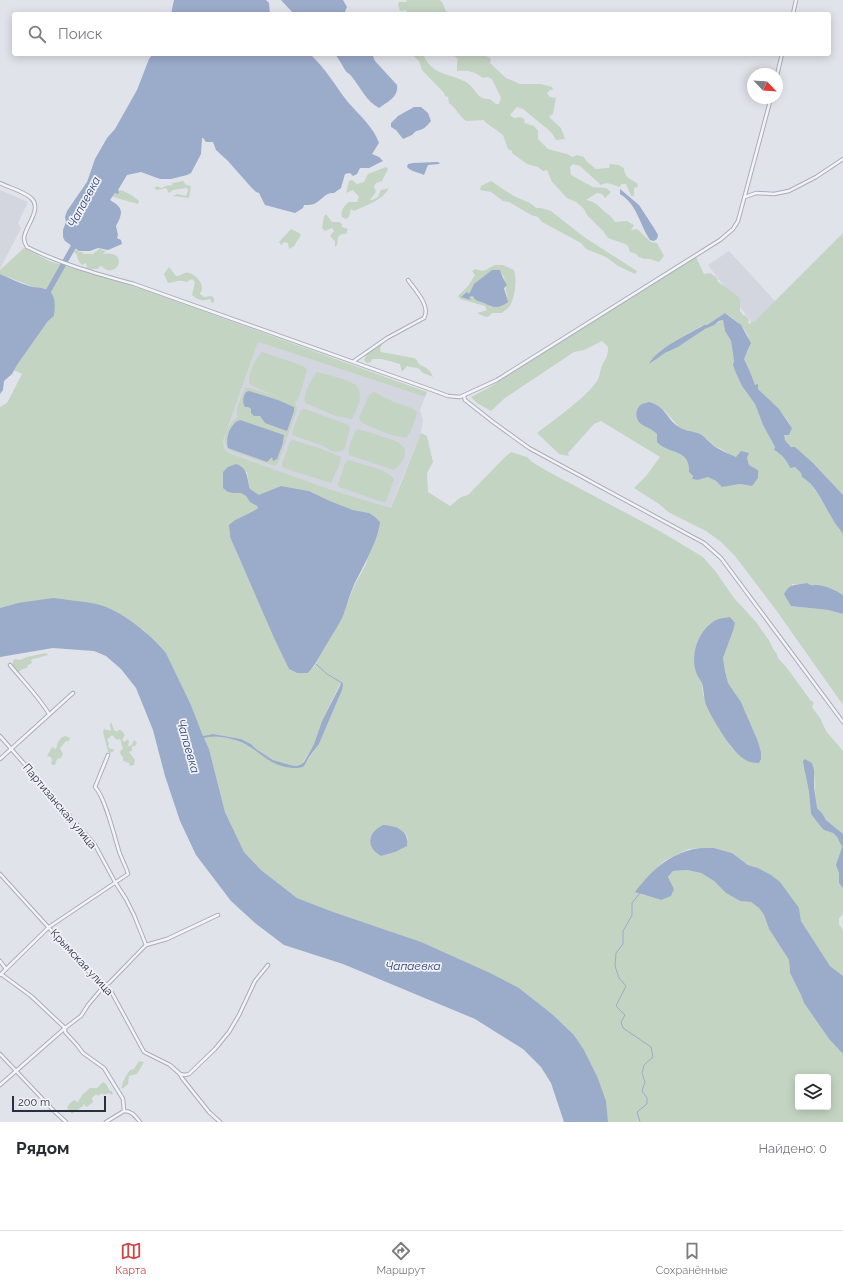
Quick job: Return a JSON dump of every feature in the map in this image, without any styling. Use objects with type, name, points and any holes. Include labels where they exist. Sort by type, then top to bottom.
[{"type":"street","points":[[793,12],[796,0]]},
{"type":"street","points":[[779,68],[782,56]]},
{"type":"street","points":[[0,183],[27,195],[33,200],[35,204],[35,211],[25,232],[23,240],[26,247],[48,258],[134,284],[354,361],[448,396],[457,397],[464,396],[497,380],[720,240],[733,229],[738,221],[745,197],[769,104]]},
{"type":"street","points":[[745,197],[756,193],[774,194],[789,191],[816,177],[843,160]]},
{"type":"street","points":[[354,361],[387,338],[424,318],[426,306],[408,280]]},
{"type":"street","points":[[464,396],[466,400],[530,448],[682,531],[713,550],[721,558],[843,722]]},
{"type":"street","points":[[10,665],[42,702],[49,714]]},
{"type":"street","points":[[0,759],[73,694]]},
{"type":"street","name":"Партизанская улица","points":[[0,736],[95,845],[126,899],[146,945]]},
{"type":"street","points":[[108,755],[95,787],[100,793],[106,808],[119,851],[128,874],[48,927],[1,974],[31,996],[65,1028],[65,1032],[78,1045],[83,1053],[104,1068],[123,1100],[124,1111]]},
{"type":"street","name":"Крымская улица","points":[[0,874],[48,927],[112,993],[144,1052],[166,1062],[180,1074],[209,1112],[220,1122]]},
{"type":"street","points":[[0,1085],[65,1028],[81,1016],[104,986],[109,983],[146,945],[167,939],[218,915]]},
{"type":"street","points":[[0,961],[6,969]]},
{"type":"street","points":[[180,1074],[189,1074],[215,1049],[239,1015],[249,992],[258,977],[268,965]]},
{"type":"street","points":[[0,1054],[66,1122]]},
{"type":"street","points":[[106,1122],[124,1111],[132,1113],[140,1122]]},
{"type":"shaded area","points":[[0,190],[28,202],[18,223],[21,228],[0,269]]},
{"type":"shaded area","points":[[729,251],[843,375],[838,435],[708,265]]},
{"type":"shaded area","points":[[258,342],[425,397],[420,410],[423,420],[421,433],[391,508],[329,489],[229,453],[224,448],[223,441]]},
{"type":"green space","points":[[407,0],[439,0],[442,2],[446,12],[400,11],[398,5],[399,2],[406,2]]},
{"type":"green space","points":[[413,56],[424,56],[426,61],[436,70],[466,82],[479,96],[485,99],[490,99],[496,104],[499,104],[501,98],[492,79],[487,77],[483,78],[477,74],[464,70],[457,71],[458,59],[454,56],[486,56],[491,59],[490,63],[506,78],[520,84],[541,84],[552,87],[553,90],[550,90],[547,93],[550,97],[556,98],[553,114],[549,117],[561,128],[565,139],[556,140],[551,132],[523,109],[517,107],[510,115],[514,118],[521,117],[525,120],[524,123],[534,126],[538,131],[538,139],[548,149],[573,157],[577,155],[584,157],[596,169],[609,168],[610,164],[619,165],[624,168],[626,176],[637,183],[638,187],[634,188],[634,196],[631,196],[626,184],[622,184],[619,187],[608,183],[601,185],[580,166],[573,164],[570,167],[571,175],[593,187],[606,188],[611,192],[605,198],[602,194],[597,193],[586,200],[597,204],[615,222],[627,221],[634,225],[631,230],[637,229],[651,242],[657,243],[664,256],[659,262],[645,259],[630,252],[628,246],[625,244],[608,238],[587,215],[584,209],[576,202],[567,198],[552,182],[547,170],[543,171],[538,167],[527,164],[512,153],[512,151],[508,149],[503,135],[484,120],[466,121],[449,103],[448,97],[445,96],[444,93],[422,70],[419,61]]},
{"type":"green space","points":[[386,167],[388,169],[382,181],[376,183],[374,186],[376,192],[370,200],[378,197],[381,190],[389,188],[386,192],[369,205],[354,211],[351,209],[349,217],[346,219],[342,217],[342,211],[346,205],[349,202],[357,202],[359,197],[353,190],[346,193],[349,181],[352,180],[357,184],[364,182],[368,174]]},
{"type":"green space","points":[[183,181],[186,185],[191,186],[189,198],[173,196],[177,194],[186,196],[188,190],[187,188],[173,190],[169,193],[166,188],[157,190],[154,188],[157,186],[161,188],[169,185],[171,186],[173,183]]},
{"type":"green space","points":[[491,181],[513,195],[527,201],[536,208],[551,211],[584,237],[637,271],[635,274],[618,266],[606,257],[586,249],[581,243],[542,222],[538,217],[531,215],[509,202],[503,201],[491,192],[480,190],[481,186]]},
{"type":"green space","points":[[118,190],[132,195],[139,201],[138,204],[113,197],[115,193],[119,193]]},
{"type":"green space","points":[[326,214],[332,222],[339,222],[342,224],[342,227],[348,229],[346,234],[342,234],[338,237],[337,245],[335,247],[335,241],[330,236],[334,231],[332,228],[325,231],[322,228],[324,216]]},
{"type":"green space","points":[[291,229],[301,235],[294,246],[289,249],[288,243],[284,242],[281,245],[279,242]]},
{"type":"green space","points":[[843,233],[843,495],[811,461],[792,448],[785,440],[783,435],[792,428],[784,416],[755,384],[744,361],[744,357],[750,344],[747,333],[739,323],[725,313],[707,325],[703,325],[666,347],[654,357],[650,363],[705,329],[723,320],[725,331],[731,341],[733,355],[742,386],[755,404],[763,425],[775,447],[774,450],[784,457],[790,467],[795,467],[801,473],[802,477],[807,480],[819,495],[843,534],[843,595],[837,591],[825,587],[792,584],[791,606],[828,610],[843,614],[843,705],[776,610],[735,556],[721,542],[706,531],[668,512],[659,504],[634,488],[646,476],[660,457],[601,421],[594,424],[568,453],[569,456],[559,454],[537,433],[581,398],[595,383],[599,377],[607,354],[608,347],[602,341],[584,350],[574,352],[505,398],[491,411],[477,403],[471,397],[490,387],[696,257],[704,274],[710,273],[716,277],[718,280],[717,281],[740,298],[740,311],[749,320],[748,323],[751,324],[751,321],[754,322]],"holes":[[[638,409],[664,410],[679,427],[707,439],[716,447],[730,455],[736,457],[749,453],[747,458],[749,465],[758,470],[752,486],[740,484],[722,487],[716,481],[708,477],[698,480],[692,479],[693,476],[689,472],[686,459],[678,453],[662,446],[657,442],[657,434],[652,428],[637,420],[636,413]]]},
{"type":"green space","points":[[69,245],[84,254],[93,254],[99,249],[106,251],[103,254],[110,253],[117,257],[119,260],[118,266],[115,269],[110,270],[100,266],[98,269],[89,269],[87,268],[86,263],[82,265],[79,262],[76,253],[72,252]]},
{"type":"green space","points":[[24,248],[49,261],[139,288],[427,392],[425,397],[258,342],[223,441],[224,448],[229,453],[329,489],[391,508],[421,433],[427,436],[433,462],[427,473],[428,492],[450,506],[461,497],[468,495],[511,452],[527,457],[532,462],[547,471],[658,530],[703,557],[716,572],[734,598],[756,622],[770,642],[778,658],[811,701],[814,702],[812,707],[820,718],[826,731],[843,751],[843,834],[826,820],[817,808],[812,763],[805,759],[805,773],[809,792],[811,814],[824,830],[833,833],[837,837],[842,847],[837,865],[839,883],[843,888],[843,913],[839,919],[839,924],[843,930],[843,976],[830,966],[813,940],[801,921],[799,908],[758,868],[748,865],[732,853],[714,848],[689,849],[664,861],[642,883],[640,893],[661,900],[674,889],[668,878],[673,871],[687,870],[701,873],[714,881],[726,893],[740,901],[751,902],[759,908],[764,915],[769,929],[789,960],[790,973],[804,1003],[829,1039],[843,1054],[843,1122],[608,1122],[597,1076],[584,1050],[574,1035],[552,1014],[519,988],[297,898],[261,870],[244,852],[225,812],[209,749],[204,738],[209,736],[233,739],[247,745],[276,764],[296,768],[306,762],[319,744],[342,690],[340,684],[322,721],[314,744],[303,762],[296,766],[290,765],[273,760],[251,744],[241,739],[213,734],[203,736],[191,705],[166,653],[142,629],[18,603],[0,608],[0,407],[7,403],[22,374],[14,370],[48,321],[54,316],[50,292],[0,274],[0,270]],"holes":[[[223,472],[247,472],[250,490],[259,496],[281,486],[309,491],[353,510],[369,513],[374,543],[365,566],[353,588],[343,616],[316,664],[308,673],[297,673],[289,669],[230,537],[229,530],[258,508],[245,495],[223,487]],[[730,618],[733,631],[723,658],[725,671],[728,683],[741,702],[757,739],[743,759],[731,747],[703,695],[702,684],[709,625],[718,619]],[[399,828],[406,834],[408,839],[395,852],[381,856],[376,853]]]},
{"type":"green space","points":[[495,265],[503,265],[514,270],[515,274],[514,293],[510,306],[502,313],[492,313],[488,317],[477,313],[487,310],[485,306],[460,299],[458,296],[468,286],[475,275],[472,271],[475,269],[483,271]],"holes":[[[500,271],[504,277],[507,297],[491,307],[473,296],[469,297],[470,291],[476,283],[490,274]]]},
{"type":"green space","points":[[169,267],[176,276],[185,273],[194,275],[202,286],[200,294],[204,297],[211,296],[214,298],[214,302],[212,303],[210,299],[199,299],[192,295],[195,282],[192,279],[186,282],[179,281],[168,283],[164,274]]},
{"type":"green space","points":[[383,343],[380,349],[381,352],[414,358],[418,363],[428,369],[433,377],[423,373],[418,368],[407,366],[402,372],[400,364],[382,359],[372,359],[371,362],[367,363],[364,360],[367,354]]},
{"type":"green space","points":[[262,352],[298,364],[306,368],[307,371],[298,400],[295,402],[297,410],[278,463],[275,466],[231,451],[227,448],[225,438],[231,423],[238,417],[237,410],[245,388],[275,396],[251,385],[249,382],[251,370]],"holes":[[[246,392],[288,404],[293,406],[294,411],[265,423],[260,416],[244,404]],[[233,424],[255,425],[285,438],[277,459],[228,448],[227,443]]]},
{"type":"green space","points":[[317,372],[353,383],[358,387],[360,396],[352,419],[336,416],[305,403],[306,391]]},
{"type":"green space","points":[[374,392],[394,402],[414,409],[417,413],[412,429],[406,438],[389,434],[362,423],[359,418],[369,395]]},
{"type":"green space","points":[[305,409],[349,425],[350,429],[344,450],[338,452],[331,451],[324,446],[292,435],[301,410]]},
{"type":"green space","points":[[358,429],[400,443],[404,447],[404,458],[397,468],[394,470],[349,455],[349,446],[355,431]]},
{"type":"green space","points":[[293,440],[341,457],[340,463],[331,483],[284,468],[282,465],[290,442]]},
{"type":"green space","points":[[348,460],[366,465],[391,475],[394,479],[386,502],[382,502],[339,487],[338,484],[345,463]]},
{"type":"green space","points":[[46,653],[48,655],[31,660],[32,663],[28,665],[27,668],[17,673],[12,666],[14,659],[20,660]]},
{"type":"green space","points":[[111,722],[114,730],[117,732],[118,730],[121,730],[125,735],[122,740],[124,742],[128,739],[128,746],[131,746],[134,740],[137,743],[135,746],[132,746],[132,751],[129,752],[135,760],[134,765],[130,766],[129,763],[123,761],[123,757],[120,752],[123,748],[121,740],[117,740],[112,735],[107,740],[109,743],[108,747],[114,751],[110,753],[108,752],[103,732],[104,729],[111,731]]},
{"type":"green space","points":[[66,736],[70,738],[69,741],[66,741],[60,748],[63,754],[61,758],[57,759],[55,765],[53,765],[51,764],[51,757],[47,756],[52,747],[56,749],[58,742],[62,737]]},
{"type":"green space","points":[[139,1061],[144,1062],[137,1074],[129,1076],[128,1084],[122,1089],[122,1084],[125,1077],[130,1070],[134,1069]]},
{"type":"green space","points":[[103,1082],[113,1094],[111,1095],[109,1093],[103,1095],[102,1093],[98,1096],[96,1094],[92,1098],[93,1102],[87,1107],[83,1104],[83,1106],[72,1114],[67,1108],[69,1104],[74,1100],[78,1102],[82,1095],[90,1088],[97,1088]]},
{"type":"water","points":[[174,0],[266,0],[269,3],[270,12],[171,12]]},
{"type":"water","points":[[281,0],[343,0],[347,7],[345,12],[292,12]]},
{"type":"water","name":"Чапаевка","points":[[151,56],[312,56],[373,131],[379,143],[372,154],[379,157],[383,161],[369,168],[360,168],[357,174],[353,176],[350,173],[345,174],[341,188],[334,193],[326,195],[314,204],[304,205],[303,208],[295,213],[265,205],[259,193],[250,186],[216,150],[213,142],[206,142],[202,138],[201,154],[191,173],[187,175],[171,179],[160,179],[141,172],[127,175],[118,190],[119,193],[115,193],[110,200],[120,208],[121,211],[120,218],[116,226],[118,235],[117,238],[121,240],[122,244],[108,250],[98,248],[90,251],[79,251],[65,241],[63,237],[67,211],[87,182],[95,159],[107,138],[115,129],[137,90]]},
{"type":"water","points":[[336,56],[373,56],[375,61],[397,85],[396,93],[389,101],[379,108],[367,98]]},
{"type":"water","points":[[414,107],[421,107],[428,113],[431,121],[421,130],[416,131],[412,135],[403,139],[396,130],[391,127],[391,123],[398,116]]},
{"type":"water","points":[[440,163],[428,165],[424,175],[407,167],[408,164]]},
{"type":"water","points":[[620,189],[639,205],[658,235],[657,239],[654,241],[650,240],[634,209],[626,198],[620,194]]},
{"type":"water","points":[[492,270],[500,270],[507,285],[504,288],[508,302],[499,307],[493,307],[477,301],[473,296],[469,297],[471,300],[461,297],[467,292],[469,294],[474,284]]},
{"type":"water","points":[[0,274],[25,285],[43,288],[49,291],[52,294],[55,304],[54,316],[48,321],[12,374],[4,381],[3,390],[0,394]]},
{"type":"water","points":[[725,313],[741,325],[751,343],[744,359],[755,385],[758,384],[758,389],[779,409],[792,428],[789,435],[784,435],[785,440],[791,447],[795,447],[813,463],[843,495],[843,534],[812,485],[802,477],[801,473],[795,467],[790,468],[784,458],[774,450],[775,447],[763,425],[755,404],[742,386],[736,373],[733,365],[734,361],[731,341],[725,331],[723,320],[705,329],[649,364],[659,352],[666,347],[704,325],[707,325]]},
{"type":"water","points":[[249,391],[278,400],[294,407],[287,431],[265,423],[260,416],[254,416],[251,413],[251,409],[245,407],[243,403],[244,398],[246,392]]},
{"type":"water","points":[[649,402],[655,404],[663,410],[679,427],[700,434],[721,450],[736,457],[741,451],[749,453],[747,458],[749,465],[758,470],[758,478],[752,486],[740,484],[722,487],[716,481],[708,477],[698,480],[692,479],[693,476],[689,472],[686,459],[682,455],[667,449],[657,442],[657,434],[641,424],[637,419],[636,414],[638,408],[642,404]]},
{"type":"water","points":[[240,420],[284,435],[283,443],[277,459],[273,461],[272,457],[267,462],[228,448],[227,440],[229,432],[233,424]]},
{"type":"water","points":[[236,464],[245,471],[250,489],[259,495],[281,486],[309,491],[353,510],[369,513],[380,522],[379,530],[373,546],[353,587],[341,619],[308,673],[297,673],[289,669],[230,537],[229,525],[258,508],[241,493],[228,492],[223,488],[223,472],[228,467]]},
{"type":"water","points":[[807,583],[827,587],[843,595],[843,614],[828,610],[791,606],[784,594],[791,586]]},
{"type":"water","name":"Чапаевка","points":[[53,598],[85,602],[105,607],[134,623],[152,638],[166,653],[191,705],[203,736],[213,734],[241,739],[251,744],[273,760],[290,765],[296,766],[304,762],[314,744],[322,721],[342,682],[342,690],[319,744],[304,766],[297,768],[275,764],[239,741],[218,737],[204,738],[209,749],[225,812],[244,852],[261,870],[297,898],[421,942],[490,973],[519,988],[552,1014],[574,1035],[584,1050],[597,1076],[606,1101],[608,1122],[564,1122],[551,1083],[541,1067],[523,1049],[475,1019],[343,964],[284,945],[255,923],[231,901],[196,855],[180,821],[165,776],[153,730],[136,688],[121,669],[106,656],[94,651],[53,648],[0,657],[0,608],[18,603]]},
{"type":"water","points":[[730,617],[735,623],[723,658],[725,671],[728,683],[741,702],[757,739],[761,752],[761,759],[759,763],[753,763],[744,759],[734,750],[723,735],[707,707],[702,683],[696,673],[694,665],[695,649],[706,628],[718,619]]},
{"type":"water","points":[[805,759],[812,763],[814,770],[814,787],[817,808],[826,820],[843,834],[843,888],[839,883],[839,873],[836,865],[842,847],[837,837],[833,833],[824,830],[811,814],[809,792],[803,761]]},
{"type":"water","points":[[383,825],[393,826],[401,830],[406,836],[407,846],[395,852],[381,856],[376,852],[372,848],[370,840],[374,832]]},
{"type":"water","points":[[701,848],[714,848],[732,853],[748,865],[758,868],[771,875],[780,882],[799,908],[801,921],[830,966],[843,976],[843,1054],[829,1039],[804,1003],[790,973],[789,960],[769,929],[764,915],[759,908],[751,902],[740,901],[726,893],[714,881],[701,873],[687,870],[673,871],[668,877],[674,889],[671,896],[661,900],[635,892],[664,862],[681,853]]},
{"type":"waterway","name":"Чапаевка","points":[[44,296],[49,290],[76,242]]},
{"type":"waterway","points":[[316,664],[327,674],[342,683]]},
{"type":"waterway","points":[[640,893],[632,903],[632,915],[623,931],[623,944],[616,953],[615,966],[619,978],[626,986],[616,1006],[625,1015],[621,1022],[623,1028],[651,1047],[653,1057],[644,1065],[642,1073],[645,1082],[642,1091],[647,1098],[647,1104],[637,1112],[640,1122]]}]
